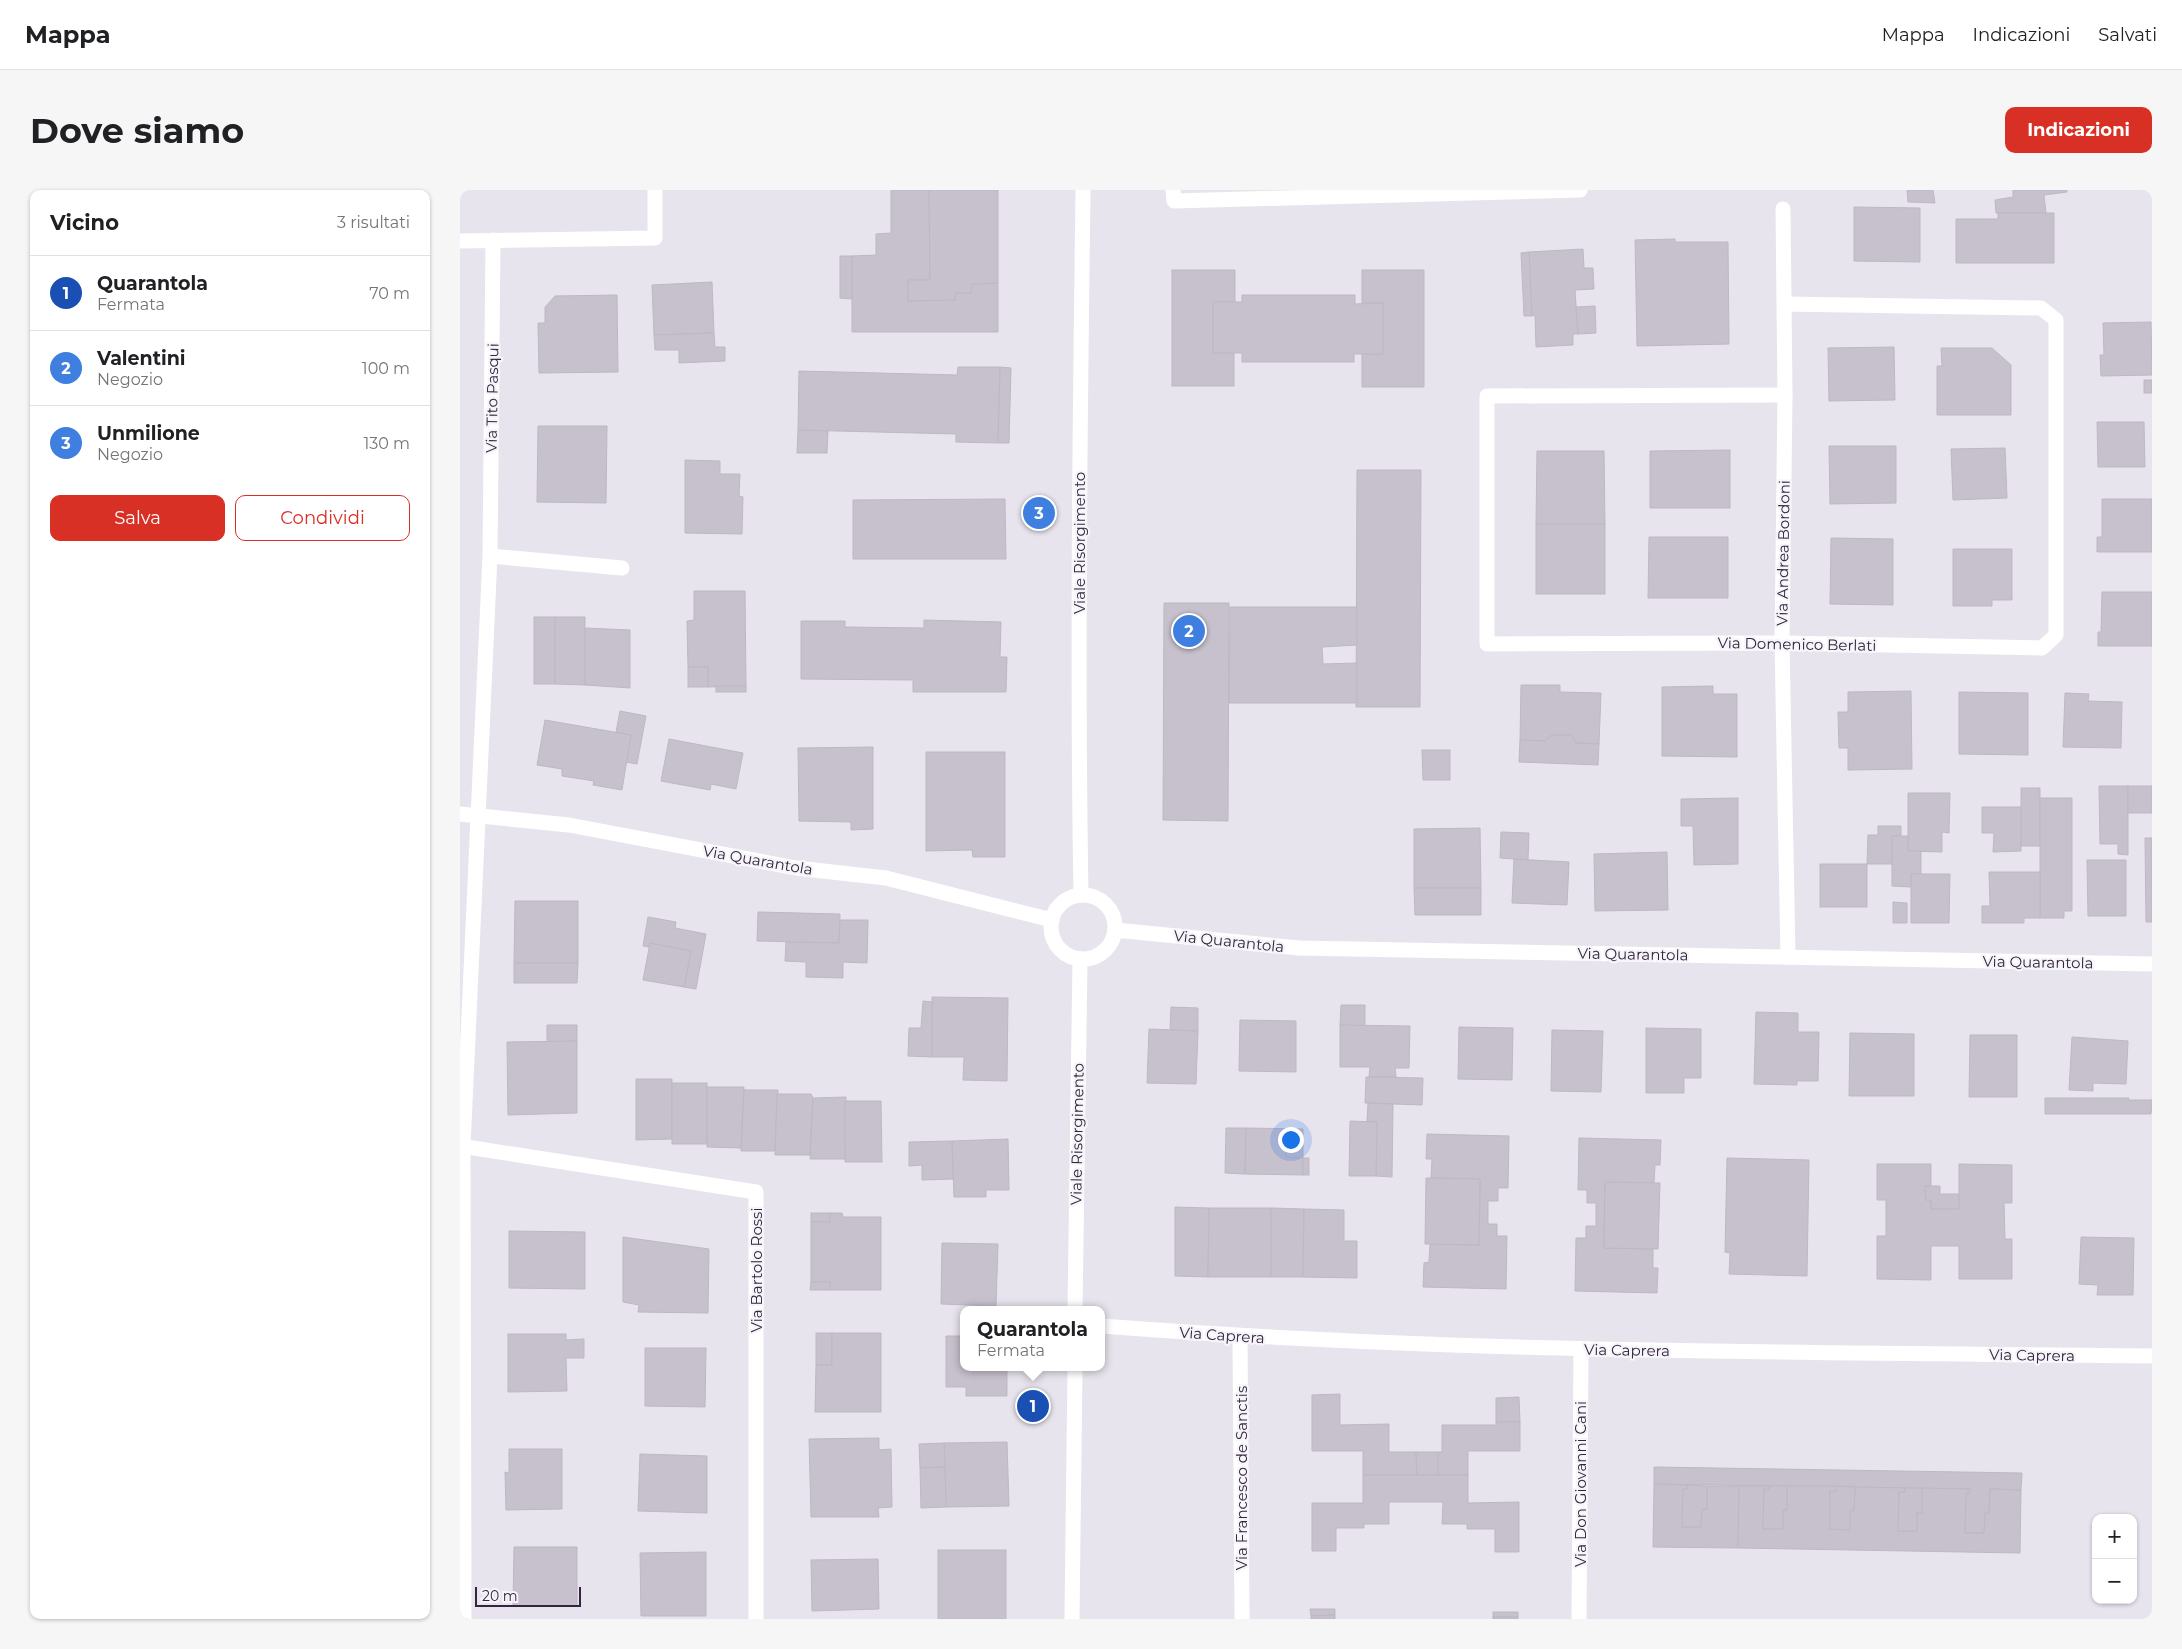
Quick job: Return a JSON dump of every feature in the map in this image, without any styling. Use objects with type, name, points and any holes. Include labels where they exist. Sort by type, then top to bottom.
[{"type":"street","points":[[460,241],[655,238],[655,190]]},
{"type":"street","name":"Viale Risorgimento","points":[[1082,896],[1078,715],[1078,534],[1083,190]]},
{"type":"street","points":[[1173,190],[1174,201],[1580,190]]},
{"type":"street","name":"Via Andrea Bordoni","points":[[1783,209],[1785,395],[1782,643],[1788,957]]},
{"type":"street","name":"Via Tito Pasqui","points":[[464,1619],[462,1146],[490,556],[493,240]]},
{"type":"street","name":"Via Domenico Berlati","points":[[1784,304],[2041,308],[2056,320],[2056,635],[2042,648],[1782,643],[1487,644],[1487,396],[1785,395]]},
{"type":"street","points":[[490,556],[622,568]]},
{"type":"street","name":"Via Quarantola","points":[[460,814],[569,825],[796,868],[886,878],[1052,920]]},
{"type":"street","points":[[1082,896],[1092,897],[1106,906],[1114,919],[1115,930],[1107,948],[1100,954],[1080,959],[1069,956],[1060,949],[1053,935],[1052,920],[1056,910],[1063,903],[1072,898],[1082,896]]},
{"type":"street","name":"Via Quarantola","points":[[1115,930],[1299,948],[2152,964]]},
{"type":"street","name":"Viale Risorgimento","points":[[1075,1306],[1080,959]]},
{"type":"street","name":"Via Bartolo Rossi","points":[[462,1146],[756,1192],[756,1619]]},
{"type":"street","name":"Via Caprera","points":[[1105,1326],[1240,1337],[1581,1349],[2152,1356]]},
{"type":"street","name":"Via Francesco de Sanctis","points":[[1240,1337],[1242,1619]]},
{"type":"street","name":"Via Don Giovanni Cani","points":[[1579,1619],[1581,1349]]},
{"type":"street","points":[[1072,1619],[1075,1371]]},
{"type":"building","points":[[891,190],[929,190],[930,280],[908,280],[908,301],[955,300],[955,293],[971,293],[972,284],[998,283],[998,332],[852,332],[852,256],[876,255],[876,234],[891,233]]},
{"type":"building","points":[[929,190],[998,190],[998,283],[972,284],[971,293],[955,293],[955,300],[908,301],[908,280],[930,280]]},
{"type":"building","points":[[1907,190],[1933,190],[1935,203],[1908,202]]},
{"type":"building","points":[[2013,190],[2067,190],[2067,192],[2044,195],[2046,213],[1996,213],[1995,200],[2013,197]]},
{"type":"building","points":[[1854,207],[1920,208],[1920,262],[1854,261]]},
{"type":"building","points":[[1998,213],[2054,213],[2054,263],[1956,263],[1956,219],[1998,219]]},
{"type":"building","points":[[1675,239],[1675,242],[1728,242],[1729,344],[1637,346],[1635,240]]},
{"type":"building","points":[[1583,249],[1584,268],[1593,268],[1594,289],[1575,290],[1578,334],[1573,334],[1573,345],[1536,347],[1535,315],[1532,316],[1529,252]]},
{"type":"building","points":[[1529,252],[1532,316],[1524,316],[1521,253]]},
{"type":"building","points":[[840,256],[852,256],[852,299],[840,298]]},
{"type":"building","points":[[1172,270],[1235,270],[1235,302],[1213,302],[1213,353],[1234,353],[1234,386],[1172,386]]},
{"type":"building","points":[[1362,270],[1424,270],[1424,387],[1362,387],[1362,354],[1383,354],[1383,303],[1362,303]]},
{"type":"building","points":[[712,282],[714,333],[654,335],[652,285]]},
{"type":"building","points":[[617,295],[618,372],[539,373],[538,323],[545,323],[545,307],[555,296]]},
{"type":"building","points":[[1242,295],[1355,295],[1355,304],[1383,303],[1383,354],[1354,354],[1354,362],[1242,362],[1242,353],[1213,353],[1213,302],[1242,302]]},
{"type":"building","points":[[1595,306],[1596,333],[1578,334],[1576,307]]},
{"type":"building","points":[[2151,322],[2152,375],[2101,376],[2100,355],[2104,355],[2103,323]]},
{"type":"building","points":[[714,333],[715,347],[725,347],[725,361],[679,363],[679,350],[655,350],[654,335]]},
{"type":"building","points":[[1894,347],[1895,400],[1829,401],[1828,348]]},
{"type":"building","points":[[1941,348],[1992,348],[2011,365],[2011,415],[1937,415],[1937,366],[1942,366]]},
{"type":"building","points":[[958,367],[1000,367],[998,443],[956,442],[956,434],[798,430],[799,371],[957,375]]},
{"type":"building","points":[[1000,367],[1011,368],[1009,443],[998,443]]},
{"type":"building","points":[[2144,380],[2152,380],[2152,393],[2144,393]]},
{"type":"building","points":[[2097,422],[2144,422],[2145,467],[2098,467]]},
{"type":"building","points":[[538,426],[607,426],[606,503],[537,502]]},
{"type":"building","points":[[798,430],[828,431],[827,453],[797,453]]},
{"type":"building","points":[[1829,446],[1896,446],[1896,503],[1830,504]]},
{"type":"building","points":[[2005,448],[2007,498],[1953,500],[1951,449]]},
{"type":"building","points":[[1730,450],[1730,508],[1650,508],[1650,451]]},
{"type":"building","points":[[1537,451],[1604,451],[1605,524],[1536,524]]},
{"type":"building","points":[[685,460],[720,461],[720,474],[740,474],[739,496],[743,497],[742,534],[685,533]]},
{"type":"building","points":[[1357,470],[1421,470],[1420,707],[1356,707]]},
{"type":"building","points":[[1005,499],[1006,559],[853,559],[853,500]]},
{"type":"building","points":[[2102,499],[2152,499],[2152,552],[2097,552],[2097,537],[2102,537]]},
{"type":"building","points":[[1536,524],[1605,524],[1605,594],[1536,594]]},
{"type":"building","points":[[1649,537],[1728,537],[1728,598],[1648,598]]},
{"type":"building","points":[[1831,538],[1893,539],[1893,605],[1830,604]]},
{"type":"building","points":[[1953,549],[2012,549],[2012,600],[1992,600],[1992,606],[1953,606]]},
{"type":"building","points":[[694,591],[745,591],[746,686],[708,687],[708,667],[688,667],[687,621],[694,620]]},
{"type":"building","points":[[2102,592],[2152,592],[2152,646],[2098,646],[2098,632],[2101,632]]},
{"type":"building","points":[[1164,603],[1229,603],[1228,821],[1163,820]]},
{"type":"building","points":[[1230,607],[1357,607],[1357,645],[1322,647],[1323,664],[1357,663],[1357,703],[1229,703]]},
{"type":"building","points":[[534,617],[555,617],[555,684],[534,684]]},
{"type":"building","points":[[555,617],[585,617],[585,685],[555,684]]},
{"type":"building","points":[[924,620],[1001,622],[1000,657],[1007,657],[1006,692],[913,692],[913,680],[801,679],[801,621],[845,621],[845,627],[924,628]]},
{"type":"building","points":[[585,628],[630,630],[630,688],[585,685]]},
{"type":"building","points":[[688,667],[708,667],[708,687],[688,687]]},
{"type":"building","points":[[1521,685],[1560,685],[1560,692],[1601,693],[1599,744],[1576,743],[1571,735],[1552,735],[1545,741],[1520,740]]},
{"type":"building","points":[[716,686],[746,686],[746,692],[716,692]]},
{"type":"building","points":[[1713,686],[1713,694],[1737,694],[1737,757],[1662,756],[1662,687]]},
{"type":"building","points":[[1911,691],[1912,769],[1848,770],[1848,748],[1839,748],[1838,712],[1848,712],[1848,692]]},
{"type":"building","points":[[1959,692],[2028,693],[2028,755],[1959,754]]},
{"type":"building","points":[[2065,693],[2089,694],[2088,701],[2122,702],[2121,748],[2063,747]]},
{"type":"building","points":[[620,711],[646,716],[637,764],[626,762],[631,735],[616,732]]},
{"type":"building","points":[[545,720],[631,735],[622,790],[593,785],[594,781],[562,776],[562,769],[537,765]]},
{"type":"building","points":[[1552,735],[1571,735],[1576,743],[1599,744],[1598,765],[1519,762],[1520,740],[1545,741]]},
{"type":"building","points":[[669,739],[743,753],[736,789],[711,784],[710,790],[661,781]]},
{"type":"building","points":[[873,747],[873,829],[851,830],[851,822],[799,821],[798,748]]},
{"type":"building","points":[[1422,750],[1450,750],[1450,780],[1423,780]]},
{"type":"building","points":[[926,752],[1005,752],[1005,857],[973,857],[972,850],[926,851]]},
{"type":"building","points":[[2099,786],[2128,786],[2128,855],[2118,854],[2118,844],[2100,844]]},
{"type":"building","points":[[2128,786],[2152,786],[2152,813],[2128,813]]},
{"type":"building","points":[[2021,788],[2040,788],[2040,846],[2021,846]]},
{"type":"building","points":[[1908,793],[1950,793],[1949,833],[1942,832],[1942,852],[1908,851]]},
{"type":"building","points":[[1738,798],[1738,864],[1694,865],[1693,826],[1681,826],[1681,799]]},
{"type":"building","points":[[2040,798],[2072,798],[2072,911],[2064,911],[2064,918],[2040,918]]},
{"type":"building","points":[[1982,807],[2021,807],[2021,851],[1993,852],[1994,833],[1982,833]]},
{"type":"building","points":[[1878,826],[1901,826],[1901,835],[1892,836],[1892,864],[1867,864],[1868,835],[1878,835]]},
{"type":"building","points":[[1480,828],[1481,888],[1414,888],[1414,829]]},
{"type":"building","points":[[1501,832],[1529,833],[1528,860],[1500,858]]},
{"type":"building","points":[[1892,836],[1908,836],[1908,851],[1921,851],[1921,874],[1911,874],[1911,887],[1892,886]]},
{"type":"building","points":[[2145,838],[2152,838],[2152,922],[2146,922]]},
{"type":"building","points":[[1667,852],[1668,910],[1595,911],[1594,854]]},
{"type":"building","points":[[1514,859],[1569,862],[1567,905],[1512,903]]},
{"type":"building","points":[[2087,860],[2126,860],[2126,916],[2088,916]]},
{"type":"building","points":[[1820,864],[1867,864],[1867,907],[1820,907]]},
{"type":"building","points":[[1989,872],[2040,872],[2040,918],[2024,918],[2024,923],[1982,923],[1982,906],[1990,906]]},
{"type":"building","points":[[1911,874],[1950,874],[1949,923],[1911,923]]},
{"type":"building","points":[[1414,888],[1481,888],[1481,915],[1415,915]]},
{"type":"building","points":[[515,901],[578,901],[578,963],[514,963]]},
{"type":"building","points":[[1893,902],[1907,903],[1907,923],[1893,923]]},
{"type":"building","points":[[758,912],[840,914],[839,943],[757,941]]},
{"type":"building","points":[[648,917],[676,922],[675,928],[706,934],[696,989],[684,987],[691,951],[650,943],[649,947],[643,946]]},
{"type":"building","points":[[840,920],[868,920],[867,963],[843,962],[843,978],[806,977],[806,962],[785,961],[786,942],[839,943]]},
{"type":"building","points":[[650,943],[691,951],[684,987],[643,980]]},
{"type":"building","points":[[514,963],[578,963],[577,983],[514,983]]},
{"type":"building","points":[[932,997],[1008,998],[1007,1081],[963,1080],[964,1057],[932,1057]]},
{"type":"building","points":[[923,1001],[932,1002],[932,1057],[908,1056],[909,1028],[921,1028]]},
{"type":"building","points":[[1341,1005],[1365,1005],[1365,1026],[1340,1025]]},
{"type":"building","points":[[1171,1007],[1198,1008],[1198,1031],[1170,1030]]},
{"type":"building","points":[[1756,1012],[1798,1013],[1798,1032],[1819,1032],[1818,1081],[1797,1081],[1797,1085],[1754,1084]]},
{"type":"building","points":[[1240,1020],[1296,1021],[1296,1072],[1239,1071]]},
{"type":"building","points":[[547,1025],[577,1025],[577,1041],[547,1042]]},
{"type":"building","points":[[1340,1025],[1410,1026],[1409,1068],[1395,1068],[1396,1077],[1369,1077],[1370,1067],[1340,1067]]},
{"type":"building","points":[[1459,1027],[1513,1028],[1512,1080],[1458,1079]]},
{"type":"building","points":[[1646,1028],[1701,1029],[1701,1078],[1684,1078],[1684,1093],[1646,1093]]},
{"type":"building","points":[[1149,1029],[1198,1031],[1196,1084],[1147,1083]]},
{"type":"building","points":[[1552,1030],[1603,1031],[1601,1092],[1551,1091]]},
{"type":"building","points":[[1850,1033],[1914,1034],[1914,1096],[1849,1096]]},
{"type":"building","points":[[1970,1035],[2017,1035],[2017,1097],[1969,1097]]},
{"type":"building","points":[[2072,1037],[2128,1041],[2126,1084],[2093,1083],[2093,1091],[2069,1090]]},
{"type":"building","points":[[577,1041],[577,1113],[508,1115],[507,1042]]},
{"type":"building","points":[[1366,1077],[1423,1078],[1422,1105],[1365,1103]]},
{"type":"building","points":[[636,1079],[672,1079],[672,1139],[636,1140]]},
{"type":"building","points":[[672,1083],[707,1083],[707,1144],[672,1144]]},
{"type":"building","points":[[707,1087],[744,1087],[741,1148],[707,1147]]},
{"type":"building","points":[[744,1090],[778,1090],[775,1151],[741,1151]]},
{"type":"building","points":[[777,1094],[811,1094],[813,1098],[810,1155],[775,1155]]},
{"type":"building","points":[[846,1097],[845,1159],[810,1159],[813,1098]]},
{"type":"building","points":[[2045,1098],[2129,1098],[2128,1100],[2152,1100],[2151,1114],[2045,1114]]},
{"type":"building","points":[[845,1101],[881,1101],[882,1162],[845,1162]]},
{"type":"building","points":[[1368,1103],[1393,1104],[1392,1177],[1376,1176],[1377,1122],[1367,1121]]},
{"type":"building","points":[[1350,1121],[1377,1122],[1376,1176],[1349,1176]]},
{"type":"building","points":[[1226,1128],[1246,1128],[1245,1174],[1225,1173]]},
{"type":"building","points":[[1246,1128],[1303,1129],[1303,1147],[1286,1147],[1286,1157],[1303,1158],[1303,1175],[1245,1174]]},
{"type":"building","points":[[1427,1134],[1509,1136],[1508,1188],[1498,1188],[1498,1201],[1488,1201],[1488,1224],[1497,1224],[1497,1236],[1507,1236],[1506,1289],[1423,1287],[1424,1263],[1429,1262],[1430,1244],[1479,1245],[1480,1179],[1431,1178],[1432,1159],[1426,1159]]},
{"type":"building","points":[[1579,1138],[1661,1140],[1660,1165],[1655,1165],[1654,1183],[1605,1182],[1604,1248],[1653,1249],[1653,1268],[1658,1268],[1657,1293],[1575,1291],[1576,1238],[1586,1238],[1586,1226],[1596,1226],[1596,1203],[1587,1203],[1587,1190],[1578,1190]]},
{"type":"building","points":[[1008,1139],[1009,1190],[986,1190],[986,1197],[954,1197],[952,1141]]},
{"type":"building","points":[[952,1141],[953,1179],[922,1180],[922,1165],[909,1166],[909,1142]]},
{"type":"building","points":[[1286,1147],[1303,1147],[1303,1158],[1286,1157]]},
{"type":"building","points":[[1303,1158],[1309,1158],[1309,1175],[1303,1175]]},
{"type":"building","points":[[1727,1158],[1809,1160],[1807,1276],[1729,1274],[1730,1253],[1725,1252]]},
{"type":"building","points":[[1877,1164],[1931,1164],[1931,1186],[1925,1186],[1926,1200],[1931,1200],[1931,1209],[1959,1209],[1959,1164],[2012,1165],[2012,1203],[2004,1203],[2005,1239],[2012,1239],[2012,1279],[1959,1279],[1959,1246],[1931,1246],[1931,1280],[1877,1279],[1877,1236],[1886,1236],[1886,1200],[1877,1200]]},
{"type":"building","points":[[1426,1178],[1480,1179],[1479,1245],[1425,1244]]},
{"type":"building","points":[[1605,1182],[1660,1183],[1658,1249],[1604,1248]]},
{"type":"building","points":[[1925,1186],[1940,1186],[1940,1194],[1959,1194],[1959,1209],[1931,1209],[1931,1200],[1926,1200]]},
{"type":"building","points":[[1175,1207],[1209,1208],[1208,1277],[1175,1276]]},
{"type":"building","points":[[1209,1208],[1271,1208],[1271,1277],[1208,1277]]},
{"type":"building","points":[[1271,1208],[1304,1209],[1303,1277],[1271,1277]]},
{"type":"building","points":[[1304,1209],[1344,1210],[1344,1241],[1357,1241],[1357,1278],[1303,1277]]},
{"type":"building","points":[[811,1213],[830,1213],[830,1222],[811,1222]]},
{"type":"building","points":[[830,1213],[842,1213],[843,1217],[881,1217],[881,1290],[830,1290],[830,1282],[811,1282],[811,1222],[830,1222]]},
{"type":"building","points":[[509,1231],[585,1232],[585,1289],[509,1288]]},
{"type":"building","points":[[623,1237],[709,1249],[708,1313],[638,1312],[639,1305],[623,1302]]},
{"type":"building","points":[[2081,1237],[2134,1238],[2133,1295],[2097,1295],[2098,1285],[2079,1284]]},
{"type":"building","points":[[942,1243],[998,1244],[996,1306],[941,1304]]},
{"type":"building","points":[[811,1282],[830,1282],[830,1290],[810,1290]]},
{"type":"building","points":[[816,1333],[832,1333],[832,1365],[816,1365]]},
{"type":"building","points":[[832,1333],[881,1333],[881,1412],[815,1412],[816,1365],[832,1365]]},
{"type":"building","points":[[508,1334],[566,1334],[566,1340],[584,1339],[584,1358],[566,1358],[567,1391],[508,1392]]},
{"type":"building","points":[[946,1336],[960,1336],[960,1371],[1007,1371],[1007,1396],[966,1396],[966,1387],[946,1387]]},
{"type":"building","points":[[645,1348],[706,1348],[705,1407],[645,1406]]},
{"type":"building","points":[[1340,1394],[1340,1425],[1389,1424],[1389,1452],[1416,1452],[1417,1475],[1363,1475],[1363,1451],[1312,1451],[1312,1395]]},
{"type":"building","points":[[1519,1397],[1520,1422],[1496,1422],[1496,1398]]},
{"type":"building","points":[[1496,1422],[1520,1422],[1520,1451],[1468,1451],[1468,1475],[1438,1475],[1438,1452],[1442,1452],[1442,1425],[1496,1425]]},
{"type":"building","points":[[879,1438],[879,1450],[891,1449],[892,1507],[878,1508],[879,1517],[811,1517],[809,1439]]},
{"type":"building","points":[[1007,1442],[1009,1506],[946,1507],[944,1443]]},
{"type":"building","points":[[944,1443],[945,1467],[920,1468],[919,1444]]},
{"type":"building","points":[[509,1449],[562,1449],[562,1509],[506,1510],[505,1472],[509,1473]]},
{"type":"building","points":[[1416,1452],[1438,1452],[1438,1475],[1417,1475]]},
{"type":"building","points":[[640,1454],[707,1456],[707,1513],[638,1511]]},
{"type":"building","points":[[945,1467],[946,1507],[921,1508],[920,1468]]},
{"type":"building","points":[[1654,1467],[2022,1473],[2021,1490],[1990,1489],[1989,1514],[1985,1513],[1984,1533],[1965,1533],[1966,1493],[1970,1493],[1970,1489],[1654,1484]]},
{"type":"building","points":[[1363,1475],[1468,1475],[1468,1503],[1519,1502],[1519,1552],[1495,1552],[1495,1529],[1467,1529],[1467,1524],[1442,1524],[1443,1502],[1389,1502],[1389,1524],[1364,1524],[1364,1528],[1336,1528],[1336,1551],[1312,1551],[1312,1503],[1363,1503]]},
{"type":"building","points":[[1654,1484],[1687,1485],[1688,1489],[1683,1489],[1682,1527],[1701,1527],[1702,1509],[1707,1509],[1707,1486],[1739,1486],[1738,1548],[1653,1547]]},
{"type":"building","points":[[1687,1485],[1707,1486],[1707,1509],[1702,1509],[1701,1527],[1682,1527],[1683,1489],[1688,1489]]},
{"type":"building","points":[[1739,1486],[1769,1486],[1769,1490],[1764,1489],[1763,1529],[1783,1529],[1783,1510],[1787,1510],[1787,1486],[1837,1486],[1836,1492],[1830,1491],[1830,1529],[1850,1530],[1850,1510],[1854,1511],[1855,1487],[1905,1488],[1905,1492],[1899,1492],[1898,1531],[1917,1531],[1917,1512],[1922,1513],[1922,1488],[1970,1489],[1970,1493],[1966,1493],[1965,1533],[1984,1533],[1985,1513],[1989,1514],[1990,1489],[2021,1490],[2020,1553],[1738,1548]]},
{"type":"building","points":[[1769,1486],[1787,1486],[1787,1510],[1783,1510],[1783,1529],[1763,1529],[1764,1489],[1769,1490]]},
{"type":"building","points":[[1837,1486],[1855,1487],[1854,1511],[1850,1510],[1850,1530],[1830,1529],[1830,1491],[1836,1492]]},
{"type":"building","points":[[1905,1488],[1922,1488],[1922,1513],[1917,1512],[1917,1531],[1898,1531],[1899,1492],[1905,1492]]},
{"type":"building","points":[[514,1547],[577,1547],[577,1606],[513,1606]]},
{"type":"building","points":[[938,1550],[1006,1550],[1006,1619],[938,1619]]},
{"type":"building","points":[[706,1552],[706,1616],[641,1616],[640,1553]]},
{"type":"building","points":[[878,1559],[879,1609],[812,1611],[811,1560]]},
{"type":"building","points":[[1310,1609],[1335,1609],[1335,1615],[1311,1616]]},
{"type":"building","points":[[1493,1612],[1518,1612],[1518,1617],[1493,1617]]},
{"type":"building","points":[[1335,1615],[1335,1619],[1311,1619],[1311,1616]]},
{"type":"building","points":[[1493,1617],[1518,1617],[1518,1619],[1493,1619]]},
{"type":"place","name":"Unmilione","points":[[1039,513]]},
{"type":"place","name":"Valentini","points":[[1189,631]]},
{"type":"place","name":"Quarantola","points":[[1033,1406]]}]
